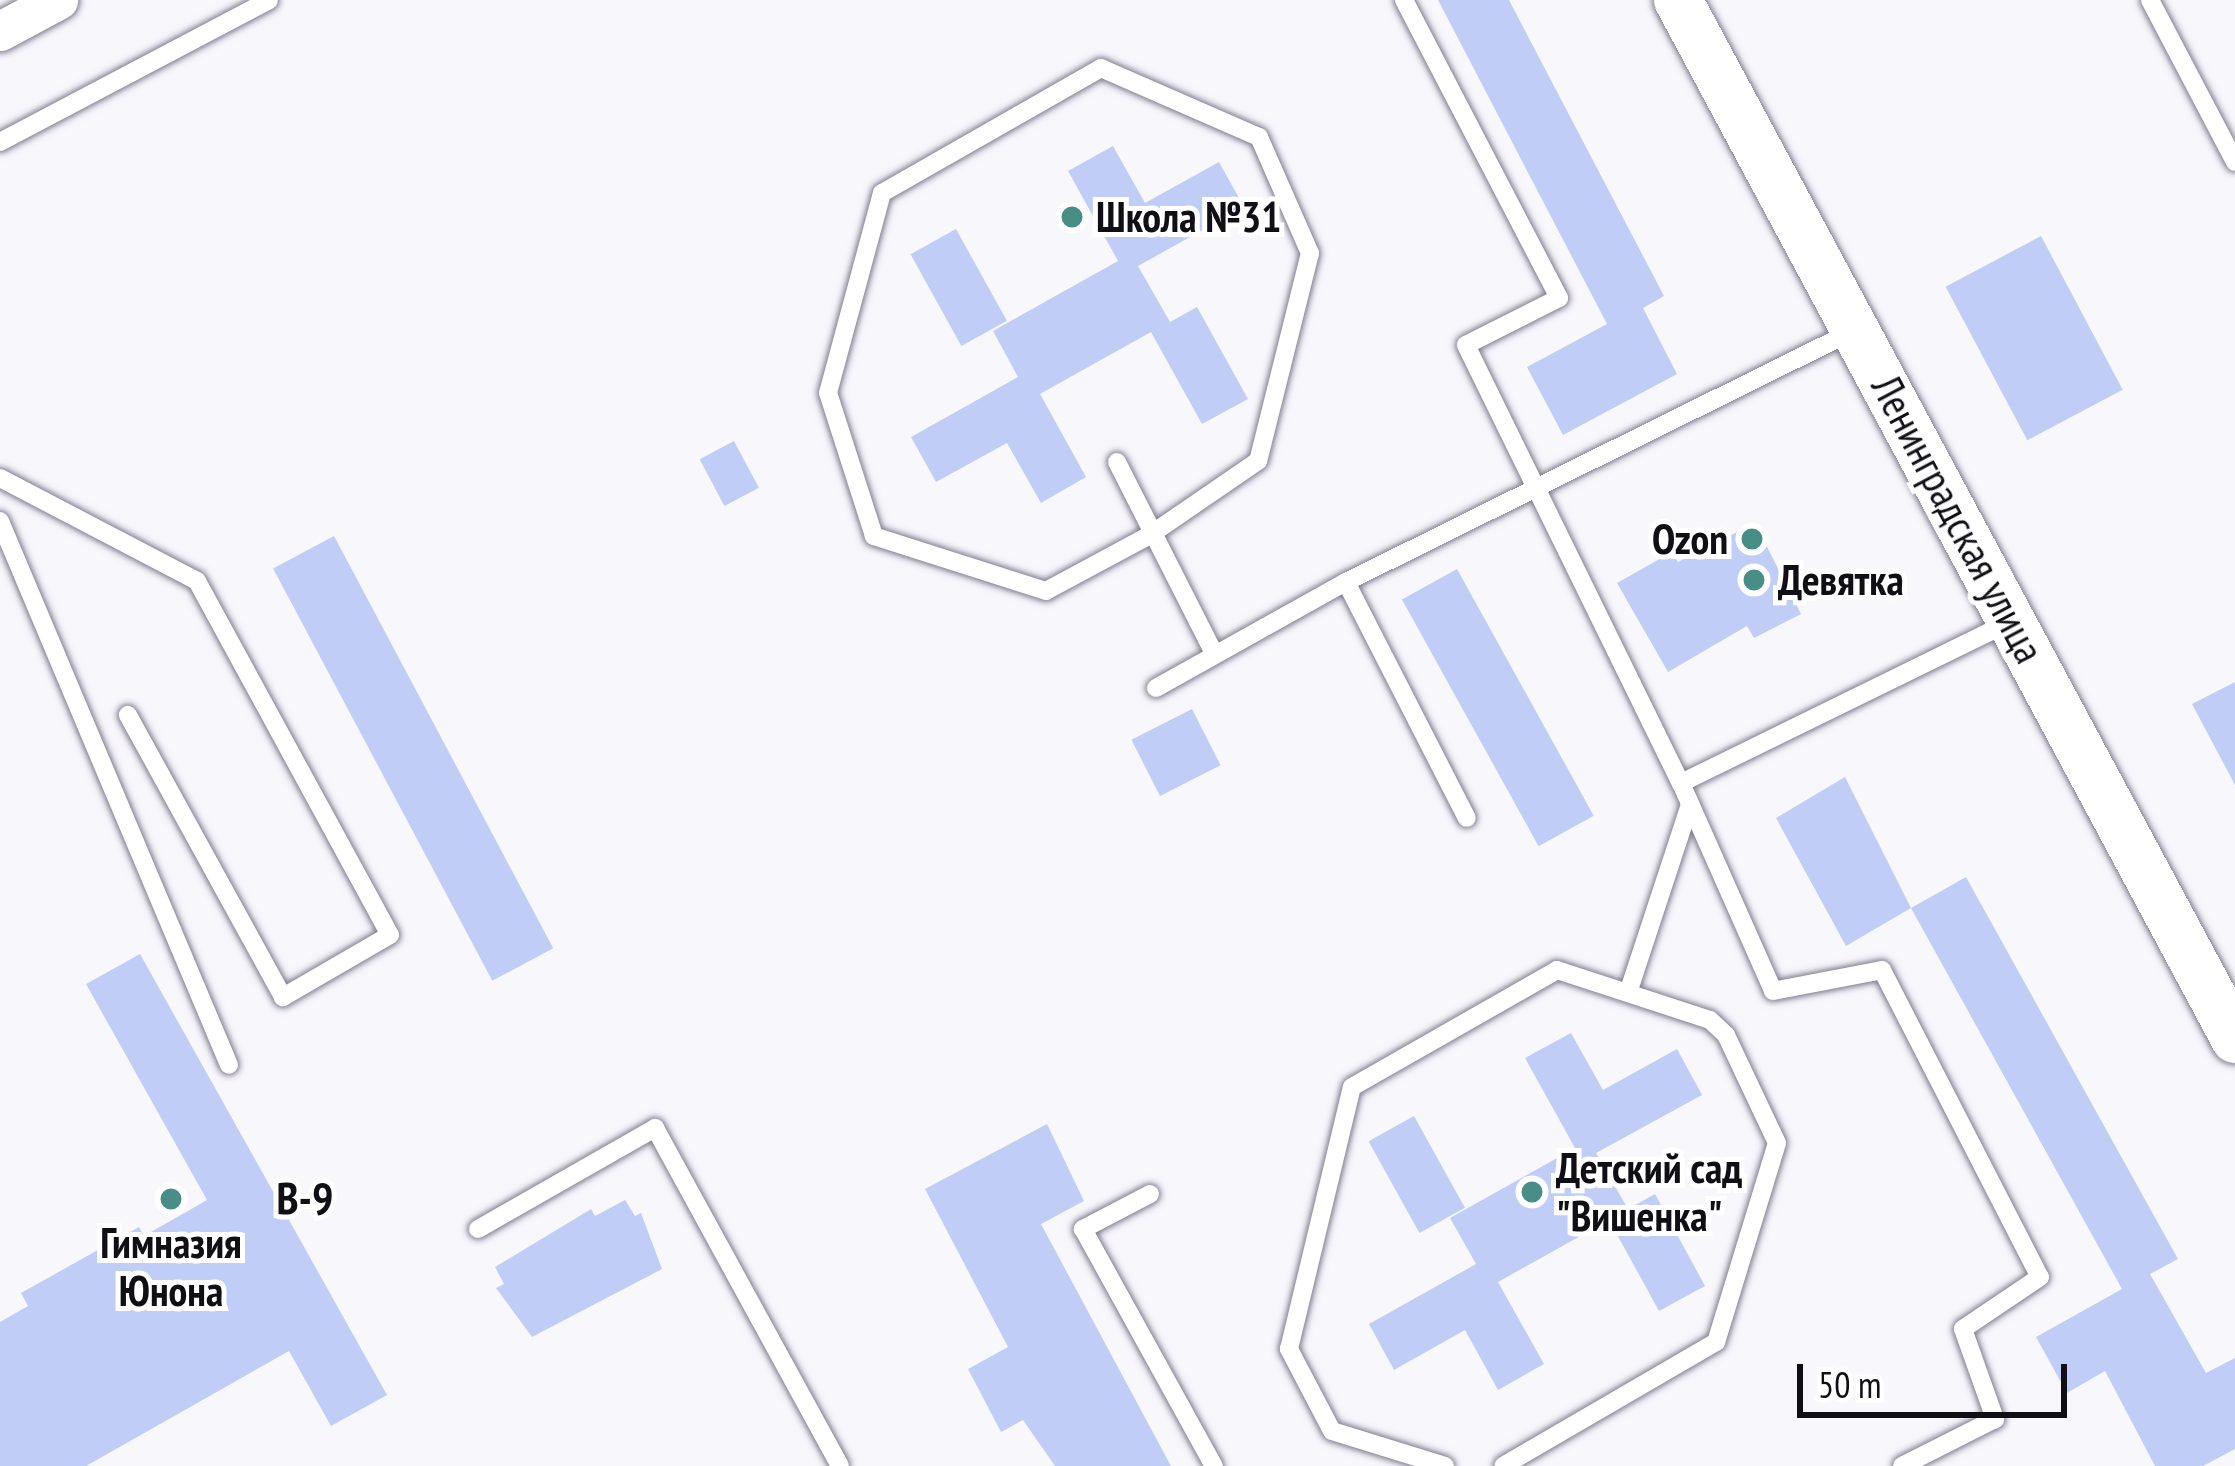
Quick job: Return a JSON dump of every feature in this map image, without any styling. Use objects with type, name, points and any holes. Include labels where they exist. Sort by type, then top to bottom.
[{"type":"street","points":[[0,31],[58,0]]},
{"type":"street","name":"Ленинградская улица","points":[[1678,0],[2235,1036]]},
{"type":"street","points":[[1688,0],[1857,329],[2235,1036]]},
{"type":"lane","points":[[0,142],[269,0]]},
{"type":"lane","points":[[1404,0],[1559,298],[1466,345],[1681,783],[1772,991],[1882,970],[2040,1276],[1963,1329],[1995,1419],[1902,1466]]},
{"type":"lane","points":[[2150,0],[2235,162]]},
{"type":"lane","points":[[1101,68],[1259,137],[1310,253],[1258,461],[1150,535],[1046,591],[874,536],[828,393],[882,193],[1101,68]]},
{"type":"lane","points":[[1156,688],[1346,582],[1538,492],[1857,329]]},
{"type":"lane","points":[[1117,462],[1150,535],[1215,655]]},
{"type":"lane","points":[[0,478],[197,581],[390,934],[283,997],[128,715]]},
{"type":"lane","points":[[0,521],[229,1065]]},
{"type":"lane","points":[[1346,582],[1467,818]]},
{"type":"lane","points":[[1681,783],[2013,620]]},
{"type":"lane","points":[[1629,990],[1690,804]]},
{"type":"lane","points":[[1445,1466],[1332,1431],[1288,1349],[1352,1087],[1557,970],[1710,1020],[1726,1035],[1777,1143],[1716,1342],[1503,1466]]},
{"type":"lane","points":[[478,1228],[655,1128],[840,1466]]},
{"type":"lane","points":[[1150,1194],[1083,1229],[1214,1466]]},
{"type":"building","points":[[1438,0],[1509,0],[1664,296],[1643,308],[1677,374],[1563,435],[1527,367],[1607,324]]},
{"type":"building","points":[[1113,146],[1145,203],[1219,162],[1244,207],[1138,266],[1170,322],[1197,307],[1248,399],[1202,424],[1151,332],[1040,394],[1086,477],[1041,503],[1007,443],[936,482],[911,437],[1018,377],[993,331],[1118,261],[1068,171]]},
{"type":"building","points":[[956,229],[1007,321],[961,346],[911,254]]},
{"type":"building","points":[[2041,236],[2123,390],[2027,440],[1946,287]]},
{"type":"building","points":[[734,441],[759,488],[724,506],[700,459]]},
{"type":"building","points":[[1755,523],[1801,614],[1754,638],[1747,626],[1668,672],[1617,583],[1672,552],[1678,562]]},
{"type":"building","points":[[334,536],[553,948],[492,981],[273,568]]},
{"type":"building","points":[[1457,569],[1594,816],[1539,846],[1402,600]]},
{"type":"building","points":[[2235,682],[2235,785],[2192,704]]},
{"type":"building","points":[[1192,709],[1221,765],[1160,796],[1131,740]]},
{"type":"building","points":[[1845,777],[1911,908],[1846,946],[1776,818]]},
{"type":"building","points":[[1966,877],[2178,1259],[2150,1274],[2206,1373],[2235,1358],[2235,1449],[2203,1466],[2155,1466],[2105,1371],[2067,1393],[2036,1337],[2122,1289],[1911,908]]},
{"type":"building","points":[[140,954],[387,1395],[331,1426],[289,1351],[86,1466],[0,1466],[0,1322],[28,1306],[21,1293],[139,1227],[144,1236],[207,1200],[86,984]]},
{"type":"building","points":[[1571,1033],[1603,1090],[1677,1049],[1702,1095],[1596,1153],[1628,1209],[1655,1194],[1705,1286],[1659,1311],[1609,1220],[1498,1282],[1544,1364],[1498,1390],[1465,1330],[1394,1370],[1369,1324],[1476,1264],[1450,1218],[1575,1148],[1525,1058]]},
{"type":"building","points":[[1414,1116],[1465,1208],[1419,1233],[1369,1141]]},
{"type":"building","points":[[1047,1124],[1084,1201],[1041,1224],[1171,1466],[1055,1466],[1023,1420],[1001,1432],[968,1369],[1008,1347],[925,1189]]},
{"type":"building","points":[[625,1200],[635,1216],[641,1213],[662,1269],[532,1337],[496,1288],[504,1284],[495,1267],[591,1209],[595,1216]]},
{"type":"place","name":"Школа №31","points":[[1072,217]]},
{"type":"place","name":"Ozon","points":[[1752,539]]},
{"type":"place","name":"Девятка","points":[[1754,580]]},
{"type":"place","name":"Детский сад \"Вишенка\"","points":[[1532,1192]]},
{"type":"place","name":"Гимназия Юнона","points":[[171,1199]]},
{"type":"district","name":"В-9","points":[[305,1198]]}]
